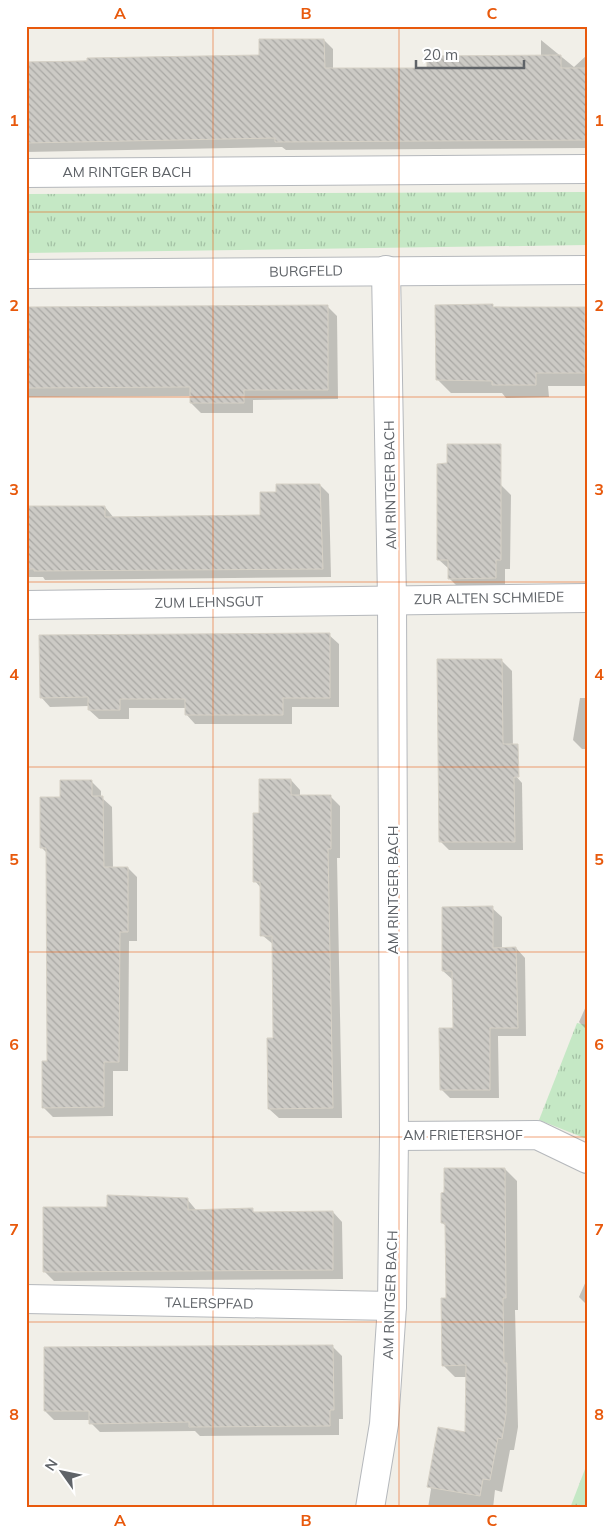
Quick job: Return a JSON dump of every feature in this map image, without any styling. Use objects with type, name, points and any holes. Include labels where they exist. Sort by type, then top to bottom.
[{"type":"street","name":"AM RINTGER BACH","points":[[26,173],[587,169]]},
{"type":"street","name":"AM RINTGER BACH","points":[[370,1508],[384,1424],[392,1306],[394,1136],[392,599],[386,270]]},
{"type":"street","name":"BURGFELD","points":[[26,274],[587,270]]},
{"type":"street","name":"ZUR ALTEN SCHMIEDE","points":[[392,599],[587,598]]},
{"type":"street","name":"ZUM LEHNSGUT","points":[[26,605],[392,599]]},
{"type":"street","name":"AM FRIETERSHOF","points":[[394,1136],[537,1134],[587,1159]]},
{"type":"street","name":"TALERSPFAD","points":[[26,1299],[392,1306]]},
{"type":"green space","points":[[587,192],[587,245],[26,253],[26,194]]},
{"type":"green space","points":[[577,1023],[587,1025],[587,1139],[539,1120]]},
{"type":"green space","points":[[27,1331],[28,1508],[26,1508]]},
{"type":"green space","points":[[587,1464],[587,1508],[570,1508]]},
{"type":"building","points":[[259,39],[324,39],[325,68],[427,68],[427,56],[561,55],[561,68],[587,68],[587,140],[275,142],[275,138],[26,143],[26,62],[87,61],[87,58],[259,55]]},
{"type":"building","points":[[493,304],[493,307],[585,307],[585,373],[536,373],[536,385],[492,385],[492,381],[436,380],[435,305]]},
{"type":"building","points":[[328,305],[328,390],[244,390],[244,403],[190,403],[190,387],[26,388],[26,307]]},
{"type":"building","points":[[447,444],[501,444],[501,560],[496,560],[496,578],[448,579],[448,560],[437,560],[437,464],[447,463]]},
{"type":"building","points":[[276,484],[320,484],[323,569],[34,571],[34,569],[26,569],[26,506],[105,506],[105,517],[260,515],[260,492],[276,492]]},
{"type":"building","points":[[330,633],[330,698],[283,698],[283,715],[185,715],[185,699],[120,699],[120,710],[88,710],[88,697],[40,698],[39,635]]},
{"type":"building","points":[[437,659],[502,659],[503,744],[518,744],[519,777],[514,777],[515,842],[439,842]]},
{"type":"building","points":[[259,779],[291,779],[291,795],[331,795],[331,849],[328,849],[333,1108],[268,1109],[267,1038],[273,1038],[272,936],[260,936],[260,882],[253,882],[253,813],[259,813]]},
{"type":"building","points":[[60,780],[92,780],[92,796],[103,796],[104,867],[128,867],[128,932],[120,932],[119,1062],[104,1062],[104,1107],[42,1108],[42,1061],[47,1061],[46,848],[40,848],[40,797],[60,797]]},
{"type":"building","points":[[493,906],[493,948],[516,947],[518,1028],[490,1028],[490,1090],[440,1090],[439,1028],[453,1028],[452,971],[442,971],[442,907]]},
{"type":"building","points":[[444,1168],[505,1168],[506,1298],[503,1298],[504,1363],[507,1363],[506,1414],[502,1439],[498,1438],[490,1480],[483,1479],[480,1496],[427,1487],[438,1427],[465,1432],[466,1365],[442,1366],[441,1298],[446,1298],[445,1223],[441,1223],[441,1193],[444,1192]]},
{"type":"building","points":[[107,1195],[188,1198],[188,1210],[253,1208],[253,1212],[333,1211],[333,1270],[43,1272],[43,1207],[107,1207]]},
{"type":"building","points":[[333,1345],[334,1410],[330,1410],[330,1426],[189,1427],[189,1422],[89,1424],[89,1411],[44,1411],[44,1347]]}]
